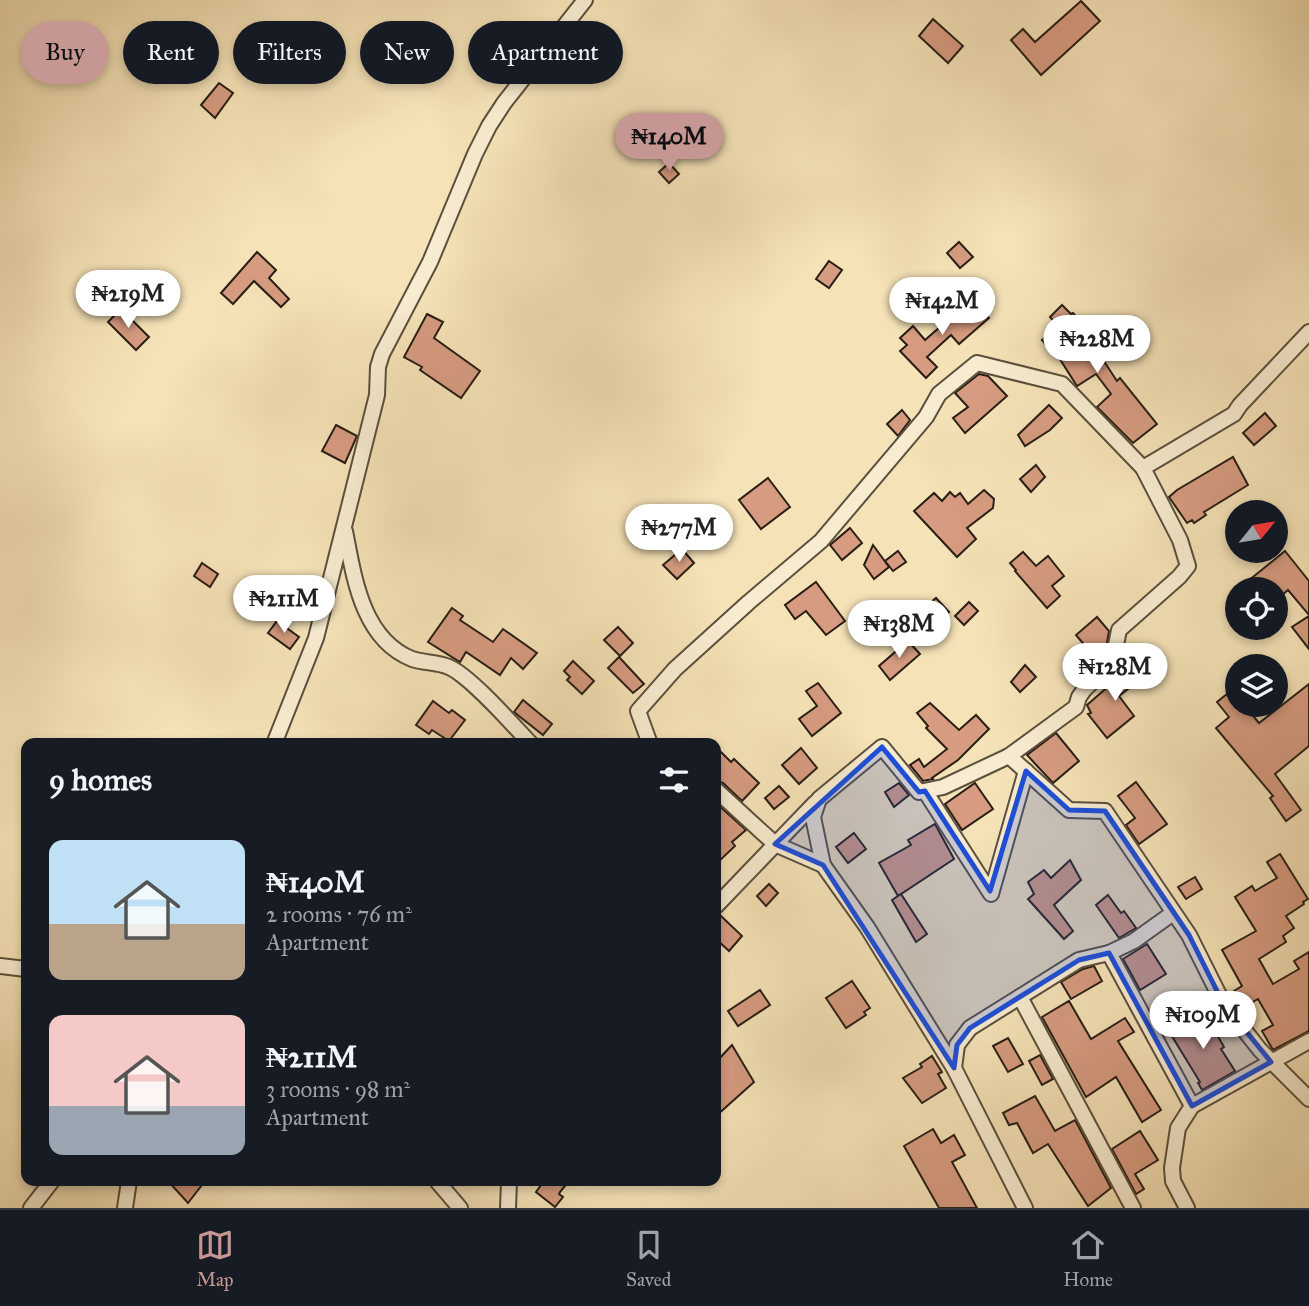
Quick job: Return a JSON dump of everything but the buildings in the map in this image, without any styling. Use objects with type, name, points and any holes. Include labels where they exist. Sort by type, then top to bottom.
[{"type":"street","points":[[276,738],[316,638],[377,395],[378,368],[382,354],[430,262],[489,126],[585,0]]},
{"type":"street","points":[[1143,468],[1234,414],[1309,332]]},
{"type":"street","points":[[648,738],[638,711],[675,669],[748,602],[821,541],[926,417],[939,394],[977,363],[1062,384],[1143,468],[1180,541],[1188,566],[1119,630],[1114,655],[1108,666],[1084,690],[1076,707],[1009,756],[943,787],[925,791],[919,792],[882,747],[819,799],[721,900]]},
{"type":"street","points":[[344,527],[354,577],[371,624],[391,646],[412,659],[450,667],[469,682],[525,738]]},
{"type":"street","points":[[1009,756],[1069,810],[1105,811],[1204,960],[1223,1003],[1271,1062],[1309,1099]]},
{"type":"street","points":[[925,791],[991,894],[1026,771]]},
{"type":"street","points":[[721,795],[775,844],[823,865]]},
{"type":"street","points":[[819,799],[813,817],[823,865],[867,927],[954,1068],[1025,1208]]},
{"type":"street","points":[[954,1068],[957,1045],[970,1028],[1079,960],[1109,953],[1134,941],[1173,913]]},
{"type":"street","points":[[1109,953],[1192,1106]]},
{"type":"street","points":[[0,966],[21,969]]},
{"type":"street","points":[[1020,997],[1133,1208]]},
{"type":"street","points":[[1187,1208],[1173,1181],[1172,1168],[1178,1128],[1192,1106],[1309,1041]]},
{"type":"street","points":[[31,1208],[48,1186]]},
{"type":"street","points":[[125,1208],[128,1186]]},
{"type":"street","points":[[441,1186],[460,1208]]},
{"type":"street","points":[[508,1208],[509,1186]]},
{"type":"highlighted area","points":[[882,747],[919,792],[925,791],[990,891],[1026,771],[1069,810],[1105,811],[1189,935],[1223,1003],[1271,1062],[1192,1106],[1109,953],[1079,960],[970,1028],[957,1045],[954,1068],[823,865],[775,844]]}]
